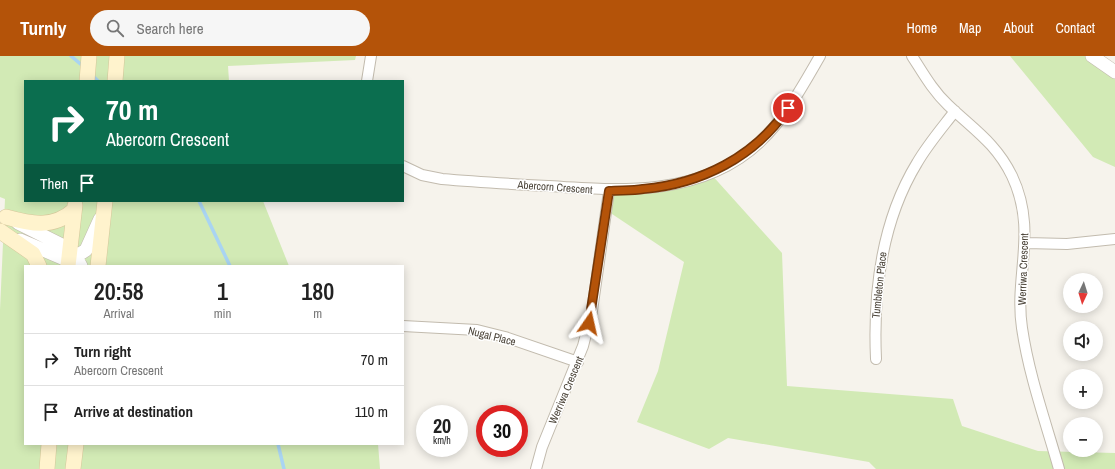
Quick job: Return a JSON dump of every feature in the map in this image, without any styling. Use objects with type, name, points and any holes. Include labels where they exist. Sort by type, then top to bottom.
[{"type":"main road","points":[[87,80],[89,56]]},
{"type":"main road","points":[[115,80],[117,56]]},
{"type":"main road","points":[[98,265],[105,204]]},
{"type":"main road","points":[[73,260],[75,206]]},
{"type":"main road","points":[[1,224],[54,223],[65,218],[75,206]]},
{"type":"main road","points":[[1,224],[33,254],[38,265]]},
{"type":"main road","points":[[47,469],[50,445]]},
{"type":"main road","points":[[73,469],[76,445]]},
{"type":"street","points":[[368,80],[370,56]]},
{"type":"street","name":"Abercorn Crescent","points":[[404,166],[422,175],[442,179],[609,191],[643,190],[676,184],[703,176],[734,162],[758,143],[780,121],[798,96],[820,56]]},
{"type":"street","name":"Werriwa Crescent","points":[[912,56],[932,87],[955,111],[982,134],[1007,166],[1022,203],[1026,244],[1021,300],[1022,327],[1027,354],[1059,469]]},
{"type":"street","points":[[1092,56],[1115,72]]},
{"type":"street","name":"Tumbleton Place","points":[[876,359],[875,328],[880,267],[893,213],[917,163],[955,111]]},
{"type":"street","name":"Werriwa Crescent","points":[[536,469],[542,447],[578,362],[592,311],[609,191]]},
{"type":"street","points":[[1,224],[73,260],[86,250],[91,243],[105,204]]},
{"type":"street","points":[[1026,244],[1067,244],[1115,238]]},
{"type":"street","name":"Nugal Place","points":[[404,326],[477,330],[578,362]]},
{"type":"green space","points":[[0,56],[356,56],[355,60],[228,66],[229,80],[24,80],[24,202],[263,202],[289,265],[24,265],[24,445],[378,445],[380,469],[0,469],[0,310],[5,199],[0,197]]},
{"type":"green space","points":[[1010,56],[1101,56],[1115,70],[1115,167],[1093,157]]},
{"type":"green space","points":[[710,173],[782,253],[787,386],[953,399],[962,426],[1038,451],[1063,452],[1063,457],[1103,457],[1103,453],[1115,453],[1115,469],[876,469],[869,462],[728,438],[709,449],[637,422],[658,371],[684,262],[606,210],[609,191]]},
{"type":"waterway","points":[[71,56],[84,67]]},
{"type":"waterway","points":[[91,74],[97,80]]},
{"type":"waterway","points":[[199,202],[230,265]]},
{"type":"waterway","points":[[278,445],[284,469]]},
{"type":"route","points":[[589,323],[609,191],[643,190],[676,184],[703,176],[734,162],[758,143],[780,121],[788,108]]}]
